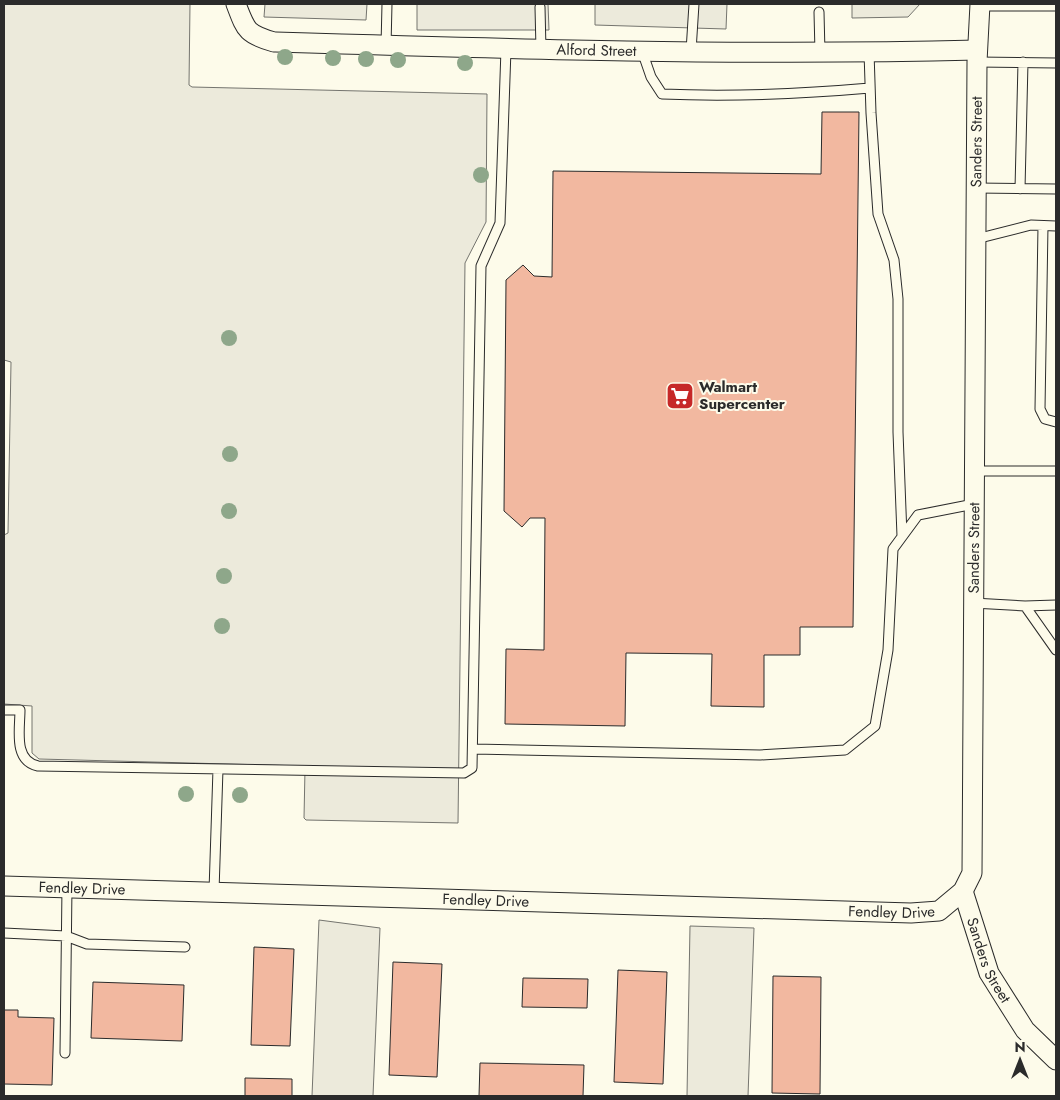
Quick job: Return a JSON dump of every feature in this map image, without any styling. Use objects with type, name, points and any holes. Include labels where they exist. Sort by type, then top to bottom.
[{"type":"street","name":"Alford Street","points":[[236,4],[244,24],[253,36],[274,42],[541,50],[870,52],[977,56]]},
{"type":"street","name":"Sanders Street","points":[[981,5],[977,56],[972,873],[963,891],[989,973],[1025,1030],[1056,1060]]},
{"type":"street","name":"Fendley Drive","points":[[4,886],[214,891],[355,898],[911,913],[938,911],[963,891]]},
{"type":"lane","points":[[386,46],[387,4]]},
{"type":"lane","points":[[691,51],[694,4]]},
{"type":"lane","points":[[981,5],[1056,6]]},
{"type":"lane","points":[[540,8],[541,50]]},
{"type":"lane","points":[[819,12],[820,53]]},
{"type":"lane","points":[[4,710],[20,710],[21,753],[24,759],[34,765],[464,773],[472,768],[474,749],[481,266],[499,225],[506,49]]},
{"type":"lane","points":[[642,51],[651,77],[662,94],[710,96],[807,93],[870,88]]},
{"type":"lane","points":[[870,52],[870,88],[878,214],[894,260],[898,299],[898,432],[902,536]]},
{"type":"lane","points":[[977,56],[1023,62],[1056,63]]},
{"type":"lane","points":[[1020,189],[1023,62]]},
{"type":"lane","points":[[976,188],[1056,189]]},
{"type":"lane","points":[[976,239],[1031,225],[1056,226]]},
{"type":"lane","points":[[1043,226],[1040,409],[1041,416],[1056,422]]},
{"type":"lane","points":[[975,471],[1056,471]]},
{"type":"lane","points":[[474,749],[760,755],[845,750],[875,726],[888,650],[893,550],[918,515],[974,504]]},
{"type":"lane","points":[[974,603],[1026,606],[1056,605]]},
{"type":"lane","points":[[1026,606],[1056,650]]},
{"type":"lane","points":[[214,891],[218,769]]},
{"type":"lane","points":[[64,1053],[66,887]]},
{"type":"lane","points":[[4,933],[66,936],[87,944],[185,947]]},
{"type":"shaded area","points":[[4,4],[190,4],[189,85],[192,87],[487,94],[486,222],[465,263],[458,823],[306,820],[304,818],[305,769],[303,766],[39,759],[32,753],[32,706],[4,704],[4,535],[8,533],[11,362],[4,360]]},
{"type":"shaded area","points":[[265,4],[367,4],[366,20],[264,17]]},
{"type":"shaded area","points":[[417,4],[548,4],[549,30],[417,30]]},
{"type":"shaded area","points":[[595,4],[727,4],[726,29],[595,25]]},
{"type":"shaded area","points":[[852,4],[920,4],[908,17],[852,18]]},
{"type":"shaded area","points":[[319,920],[380,928],[373,1096],[312,1096]]},
{"type":"shaded area","points":[[690,926],[754,928],[748,1096],[687,1096]]},
{"type":"building","name":"Walmart Supercenter","points":[[822,112],[859,112],[853,627],[800,627],[800,655],[764,655],[764,707],[711,706],[712,654],[626,653],[625,726],[505,724],[506,649],[544,650],[545,518],[530,518],[522,527],[504,511],[506,280],[523,265],[534,276],[552,277],[553,171],[821,174]]},
{"type":"building","points":[[254,947],[294,949],[290,1046],[251,1045]]},
{"type":"building","points":[[393,962],[442,964],[437,1077],[389,1075]]},
{"type":"building","points":[[618,970],[667,972],[663,1084],[614,1082]]},
{"type":"building","points":[[773,976],[821,977],[820,1094],[772,1093]]},
{"type":"building","points":[[523,978],[588,979],[587,1008],[522,1007]]},
{"type":"building","points":[[93,982],[184,985],[182,1041],[91,1038]]},
{"type":"building","points":[[4,1010],[18,1010],[18,1017],[54,1018],[52,1085],[4,1084]]},
{"type":"building","points":[[480,1063],[584,1065],[583,1096],[479,1096]]},
{"type":"building","points":[[245,1078],[292,1079],[292,1096],[245,1096]]},
{"type":"place","name":"Walmart Supercenter","points":[[680,396]]}]
